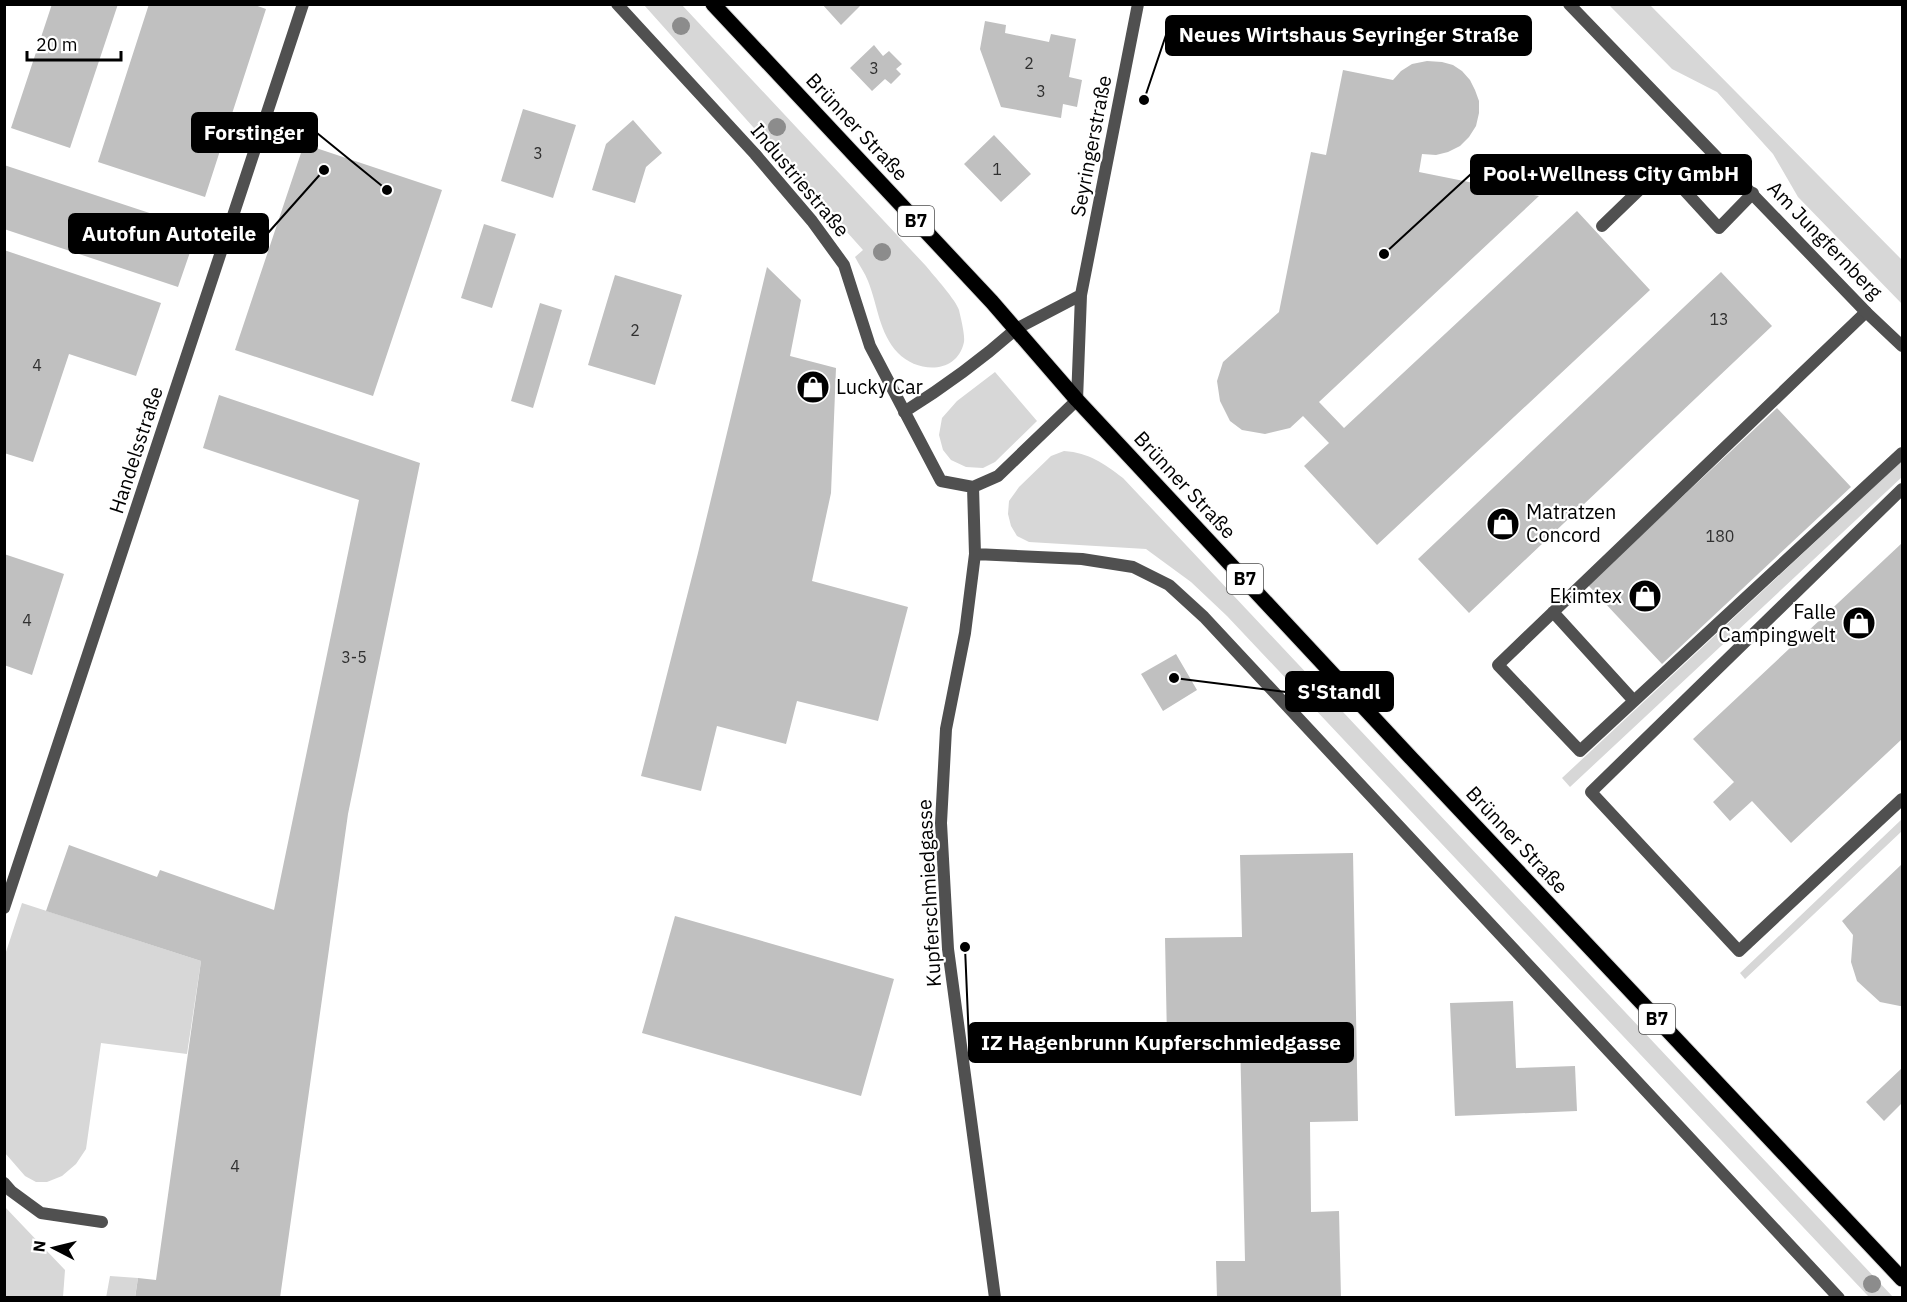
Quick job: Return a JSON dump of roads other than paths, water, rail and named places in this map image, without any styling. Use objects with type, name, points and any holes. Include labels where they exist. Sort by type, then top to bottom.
[{"type":"main road","name":"Brünner Straße","points":[[713,4],[1016,329],[1077,400],[1902,1279]]},
{"type":"street","name":"Handelsstraße","points":[[4,908],[303,4]]},
{"type":"street","name":"Industriestraße","points":[[617,4],[762,162],[812,221],[844,265],[870,346],[904,412]]},
{"type":"street","name":"Seyringerstraße","points":[[1077,400],[1081,295],[1138,4]]},
{"type":"street","name":"Am Jungfernberg","points":[[1569,4],[1866,312],[1902,346]]},
{"type":"street","points":[[1602,226],[1663,167],[1719,228],[1753,193]]},
{"type":"street","points":[[1077,400],[998,476],[973,487],[941,481],[904,412],[970,368],[1016,329],[1081,295]]},
{"type":"street","points":[[1866,312],[1498,665],[1580,751],[1902,453]]},
{"type":"street","name":"Kupferschmiedgasse","points":[[973,487],[975,554],[965,633],[946,729],[941,823],[948,949],[994,1298]]},
{"type":"street","points":[[1902,489],[1591,792],[1739,951],[1902,799]]},
{"type":"street","points":[[975,554],[1103,561],[1133,567],[1169,585],[1204,617],[1379,803],[1839,1298]]},
{"type":"street","points":[[1553,612],[1634,701]]},
{"type":"street","points":[[4,1183],[11,1191],[41,1213],[102,1222]]},
{"type":"place","name":"Neues Wirtshaus Seyringer Straße","points":[[1144,100]]},
{"type":"place","name":"Autofun Autoteile","points":[[324,170]]},
{"type":"place","name":"Forstinger","points":[[387,190]]},
{"type":"place","name":"Pool+Wellness City GmbH","points":[[1384,254]]},
{"type":"place","name":"Lucky Car","points":[[813,387]]},
{"type":"place","name":"Matratzen Concord","points":[[1503,524]]},
{"type":"place","name":"Ekimtex","points":[[1645,596]]},
{"type":"place","name":"Falle Campingwelt","points":[[1859,623]]},
{"type":"place","name":"S'Standl","points":[[1174,678]]},
{"type":"place","name":"IZ Hagenbrunn Kupferschmiedgasse","points":[[965,947]]}]
